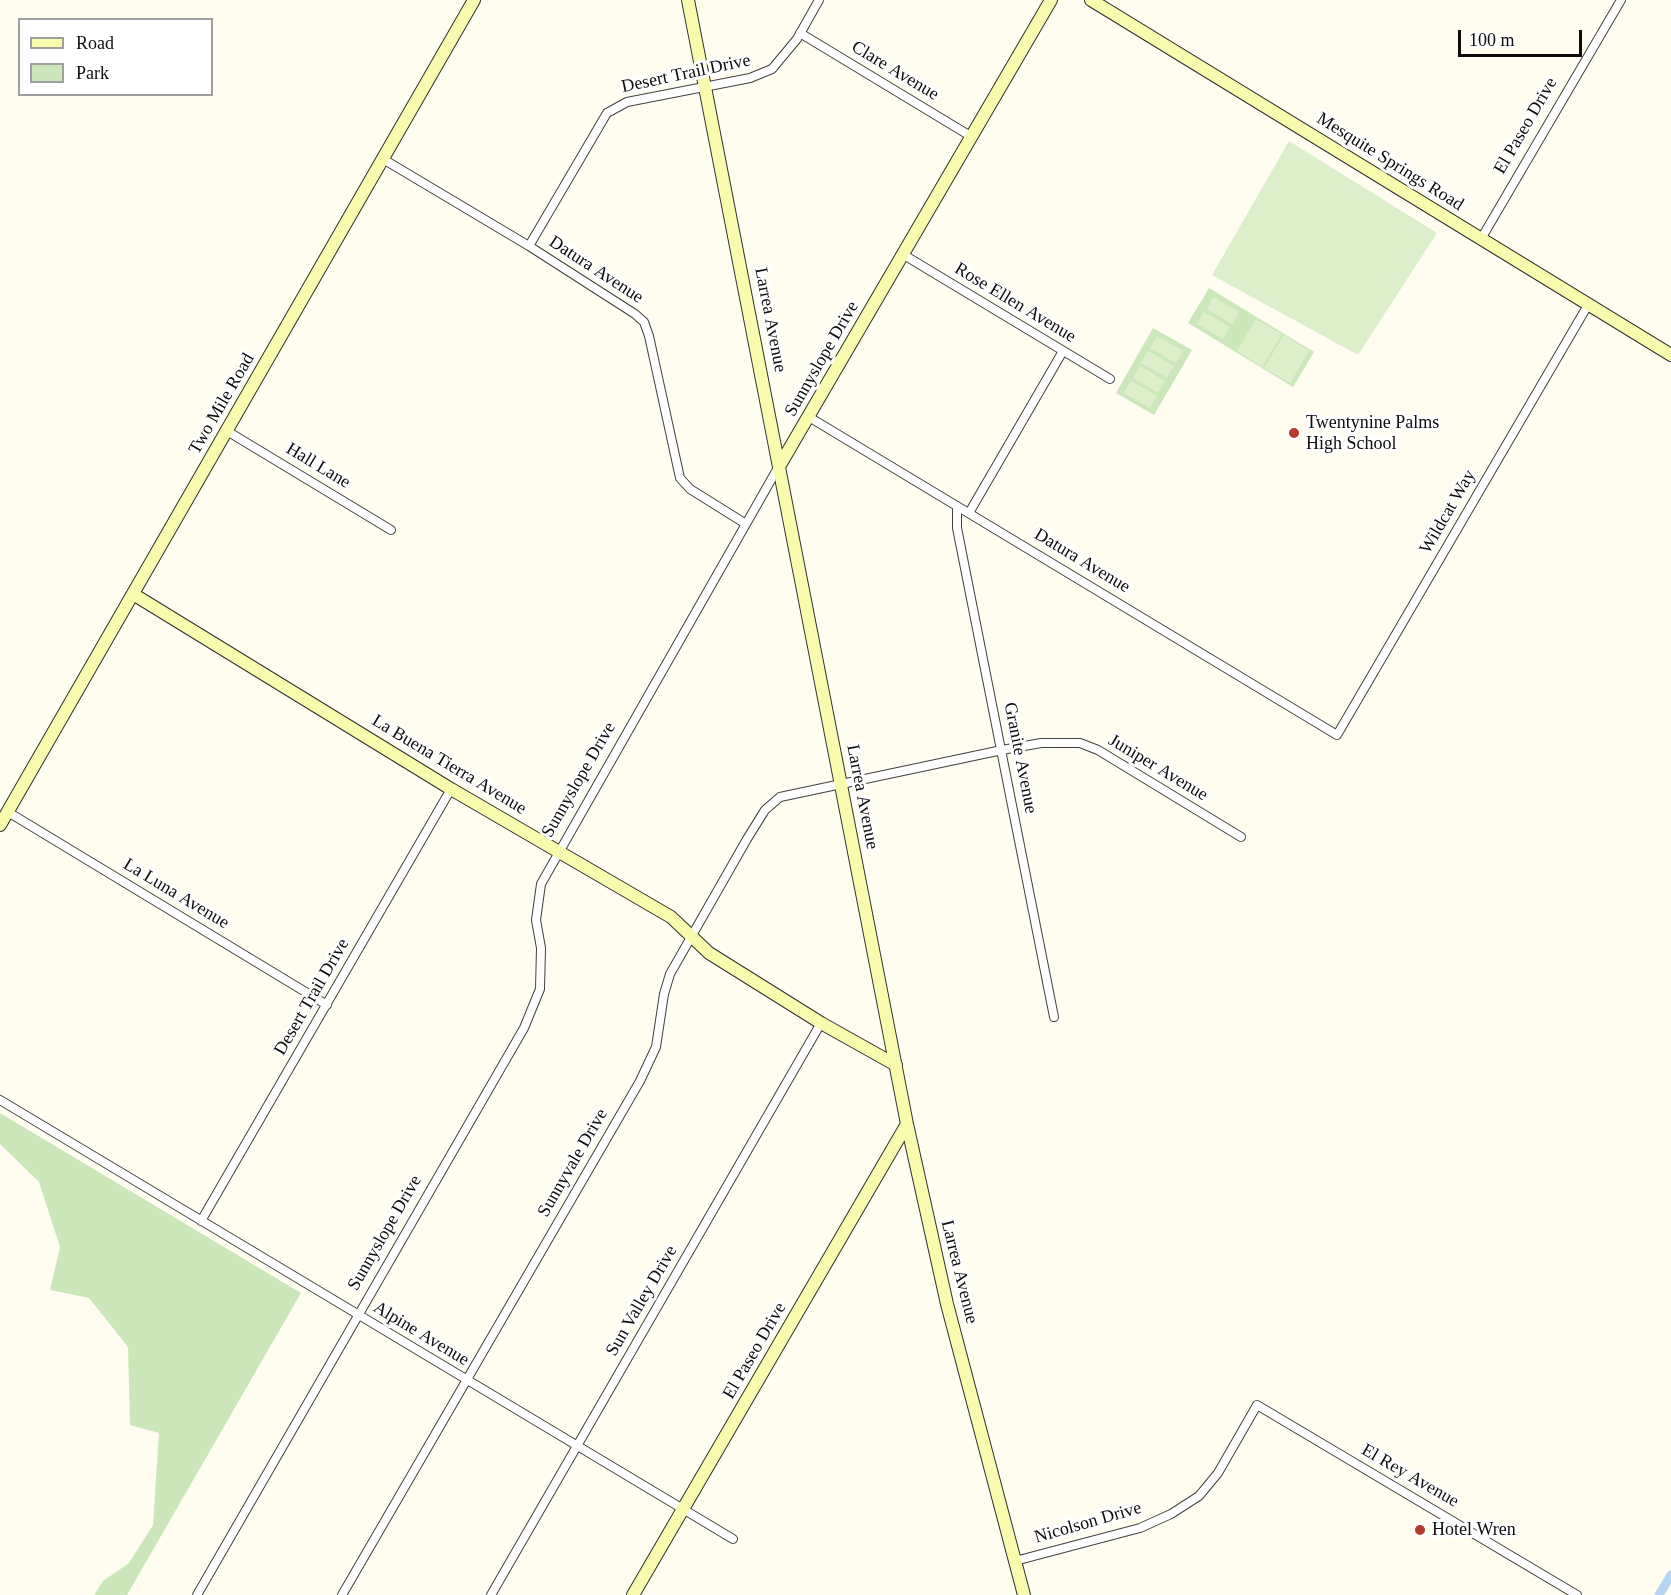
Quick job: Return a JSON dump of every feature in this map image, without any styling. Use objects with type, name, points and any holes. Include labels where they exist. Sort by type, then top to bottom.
[{"type":"street","name":"Two Mile Road","points":[[0,825],[474,0]]},
{"type":"street","name":"Larrea Avenue","points":[[688,0],[907,1124],[947,1304],[1024,1595]]},
{"type":"street","name":"Desert Trail Drive","points":[[529,246],[607,114],[627,102],[750,78],[772,69],[801,33],[819,0]]},
{"type":"street","name":"Sunnyslope Drive","points":[[197,1595],[536,1003],[542,976],[536,920],[538,893],[559,851],[780,465],[1051,0]]},
{"type":"street","name":"Mesquite Springs Road","points":[[1091,0],[1671,356]]},
{"type":"street","name":"El Paseo Drive","points":[[1481,239],[1621,0]]},
{"type":"street","name":"Clare Avenue","points":[[801,33],[972,137]]},
{"type":"street","name":"Datura Avenue","points":[[383,159],[529,246],[624,306],[644,322],[680,478],[690,489],[747,524]]},
{"type":"street","name":"Rose Ellen Avenue","points":[[904,255],[1110,379]]},
{"type":"street","name":"Wildcat Way","points":[[1337,735],[1588,305]]},
{"type":"street","points":[[969,513],[1063,351]]},
{"type":"street","name":"Datura Avenue","points":[[809,417],[1337,735]]},
{"type":"street","name":"Hall Lane","points":[[227,431],[391,530]]},
{"type":"street","name":"Granite Avenue","points":[[957,506],[957,528],[1054,1017]]},
{"type":"street","name":"La Buena Tierra Avenue","points":[[133,594],[451,789],[671,917],[709,954],[896,1065]]},
{"type":"street","name":"Juniper Avenue","points":[[841,783],[1041,743],[1080,743],[1098,750],[1241,837]]},
{"type":"street","name":"Sunnyvale Drive","points":[[342,1595],[640,1081],[656,1047],[670,974],[765,810],[780,797],[841,783]]},
{"type":"street","name":"Desert Trail Drive","points":[[201,1221],[451,789]]},
{"type":"street","name":"La Luna Avenue","points":[[8,812],[327,1005]]},
{"type":"street","name":"Sun Valley Drive","points":[[490,1595],[822,1023]]},
{"type":"street","name":"Alpine Avenue","points":[[0,1100],[733,1539]]},
{"type":"street","name":"El Paseo Drive","points":[[633,1595],[907,1124]]},
{"type":"street","name":"Nicolson Drive","points":[[1016,1561],[1140,1528],[1172,1514],[1199,1496],[1218,1473],[1257,1405]]},
{"type":"street","name":"El Rey Avenue","points":[[1257,1405],[1577,1595]]},
{"type":"green space","points":[[1289,141],[1437,233],[1358,355],[1212,275]]},
{"type":"green space","points":[[1209,288],[1314,352],[1293,387],[1188,323]]},
{"type":"green space","points":[[1213,297],[1239,312],[1232,324],[1207,309]]},
{"type":"green space","points":[[1204,312],[1230,327],[1223,339],[1197,324]]},
{"type":"green space","points":[[1256,319],[1282,334],[1262,367],[1237,351]]},
{"type":"green space","points":[[1153,328],[1192,350],[1154,415],[1116,393]]},
{"type":"green space","points":[[1284,335],[1309,351],[1290,383],[1264,368]]},
{"type":"green space","points":[[1157,336],[1183,351],[1176,363],[1150,348]]},
{"type":"green space","points":[[1148,351],[1174,366],[1167,377],[1141,363]]},
{"type":"green space","points":[[1140,366],[1165,381],[1158,393],[1133,378]]},
{"type":"green space","points":[[1131,381],[1157,396],[1150,408],[1124,393]]},
{"type":"green space","points":[[0,1113],[301,1293],[127,1595],[94,1595],[103,1581],[129,1563],[153,1525],[159,1433],[130,1425],[128,1347],[89,1298],[50,1290],[60,1247],[39,1182],[0,1144]]},
{"type":"waterway","points":[[1659,1595],[1671,1575]]},
{"type":"place","name":"Twentynine Palms High School","points":[[1294,433]]},
{"type":"place","name":"Hotel Wren","points":[[1420,1530]]}]
